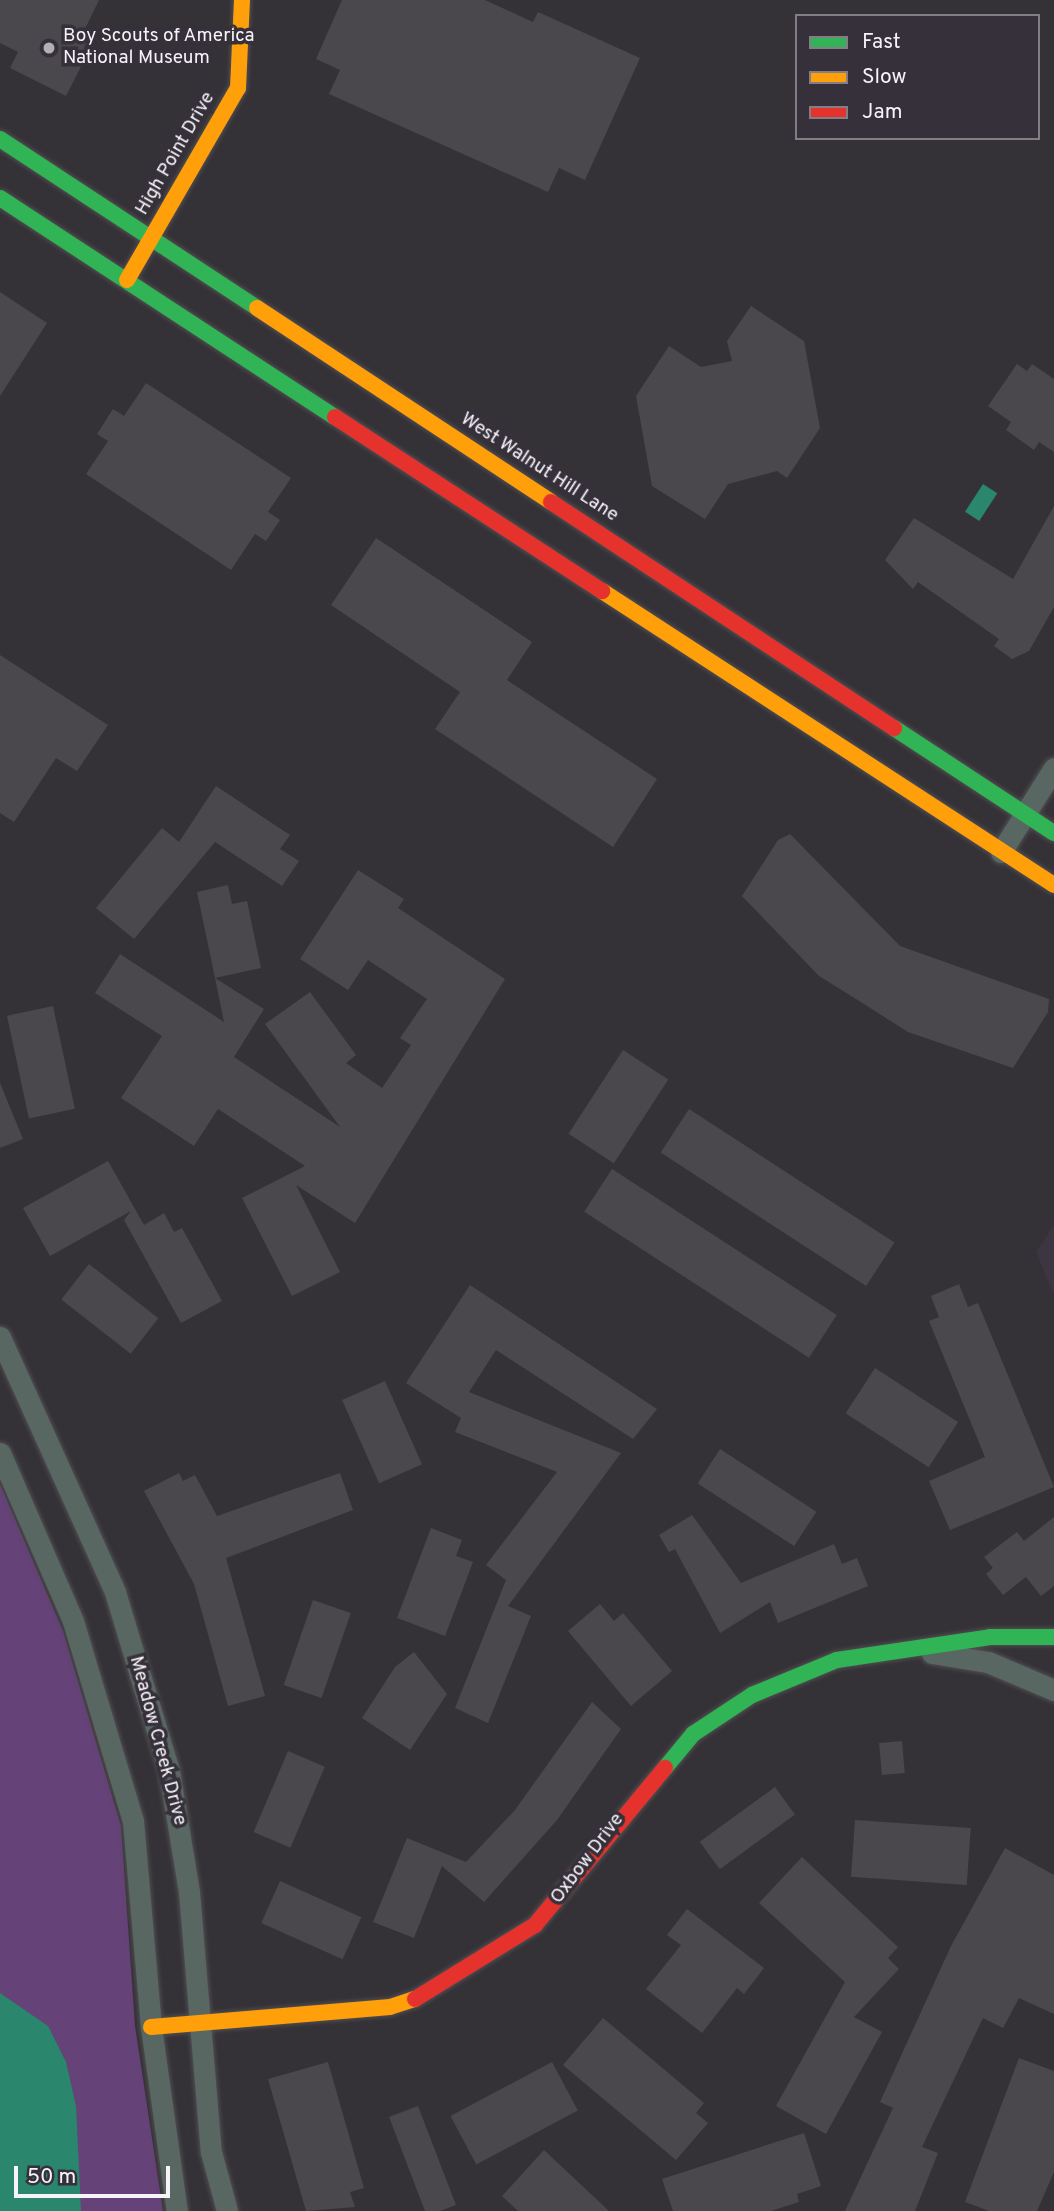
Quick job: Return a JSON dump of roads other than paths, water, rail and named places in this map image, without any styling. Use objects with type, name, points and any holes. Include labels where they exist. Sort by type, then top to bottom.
[{"type":"main road","name":"High Point Drive","points":[[127,280],[238,88],[242,0]]},
{"type":"main road","name":"West Walnut Hill Lane","points":[[0,139],[1054,833]]},
{"type":"main road","points":[[0,198],[1054,885]]},
{"type":"main road","name":"Oxbow Drive","points":[[151,2026],[199,2025],[390,2007],[433,1993],[535,1925],[567,1893],[621,1814],[693,1734],[797,1671],[837,1660],[920,1650],[989,1637],[1054,1637]]},
{"type":"street","points":[[1002,852],[1054,768]]},
{"type":"street","name":"Meadow Creek Drive","points":[[0,1337],[116,1592],[153,1712],[181,1830],[211,2152],[226,2211]]},
{"type":"street","points":[[0,1453],[73,1621],[133,1821],[151,2026],[177,2211]]},
{"type":"street","name":"Oxbow Drive","points":[[920,1650],[988,1662],[1054,1690]]},
{"type":"place","name":"Boy Scouts of America National Museum","points":[[49,48]]}]
